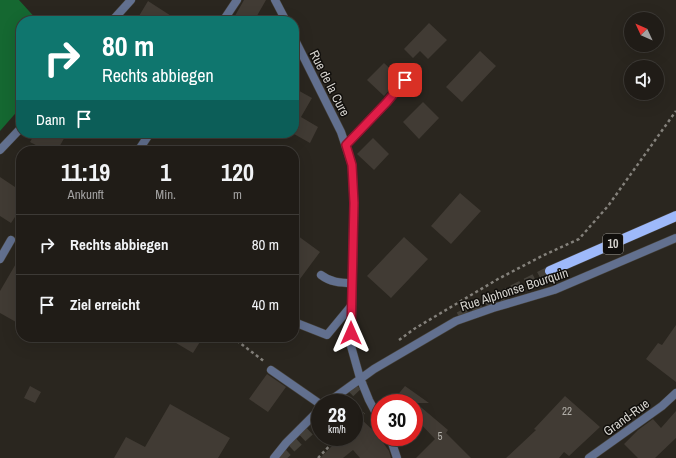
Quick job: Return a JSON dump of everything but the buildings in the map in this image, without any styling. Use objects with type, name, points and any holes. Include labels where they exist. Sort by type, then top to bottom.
[{"type":"main road","name":"10","points":[[550,271],[676,216]]},
{"type":"street","points":[[117,16],[131,0]]},
{"type":"street","points":[[226,16],[237,0]]},
{"type":"street","points":[[275,0],[283,16]]},
{"type":"street","name":"Rue de la Cure","points":[[299,48],[341,132],[352,165],[354,203],[351,346],[360,378],[371,404]]},
{"type":"street","points":[[346,145],[387,102],[405,80]]},
{"type":"street","points":[[0,150],[16,133]]},
{"type":"street","name":"Rue Alphonse Bourquin","points":[[339,394],[360,378],[456,321],[493,308],[554,290],[676,238]]},
{"type":"street","points":[[0,259],[11,240]]},
{"type":"street","points":[[321,275],[327,279],[340,283],[352,283]]},
{"type":"street","points":[[299,324],[327,335],[351,306]]},
{"type":"street","points":[[274,372],[311,398]]},
{"type":"street","name":"Grand-Rue","points":[[589,458],[662,406],[676,393]]},
{"type":"street","points":[[274,458],[286,443],[311,418]]},
{"type":"street","points":[[393,446],[397,458]]},
{"type":"path","points":[[395,342],[498,279],[579,239],[608,206],[676,111]]},
{"type":"path","points":[[239,342],[279,371],[274,372]]},
{"type":"path","points":[[318,458],[329,446]]},
{"type":"green space","points":[[0,0],[19,0],[33,16],[16,16],[16,113],[0,131]]},
{"type":"tunnel","points":[[459,317],[550,271]]},
{"type":"tunnel","points":[[348,394],[364,379]]},
{"type":"tunnel","points":[[280,458],[311,429]]},
{"type":"route","points":[[351,333],[354,203],[352,165],[346,145],[387,102],[405,80]]}]
